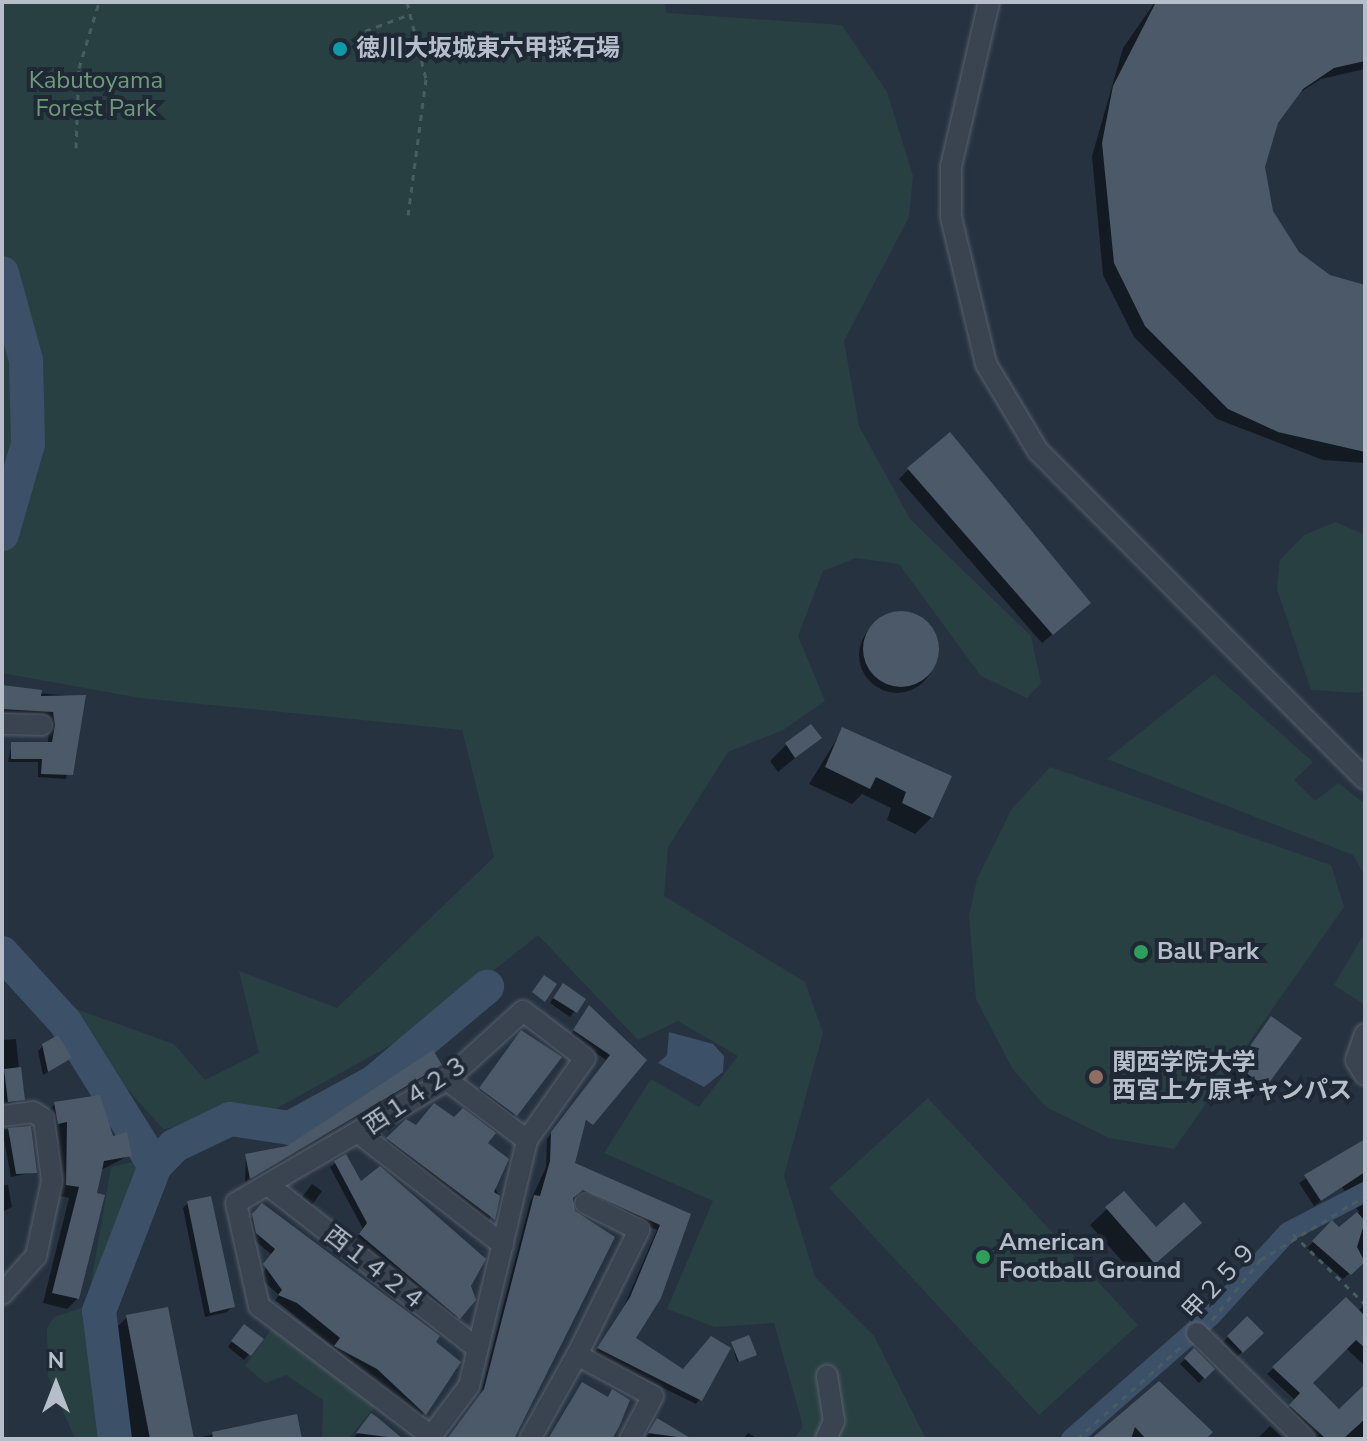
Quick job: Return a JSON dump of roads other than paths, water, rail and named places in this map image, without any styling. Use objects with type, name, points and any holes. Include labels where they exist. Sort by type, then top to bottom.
[{"type":"street","points":[[989,2],[951,166],[951,217],[986,364],[1038,451],[1365,779]]},
{"type":"street","points":[[2,724],[42,725]]},
{"type":"street","name":"西１４２３","points":[[523,1011],[585,1058],[527,1140],[469,1386],[430,1438],[259,1306],[236,1203],[272,1188],[447,1080],[523,1011]]},
{"type":"street","points":[[1365,1034],[1356,1060],[1365,1075]]},
{"type":"street","points":[[447,1080],[527,1140]]},
{"type":"street","points":[[2,1116],[33,1112],[44,1119],[52,1181],[36,1256],[2,1294]]},
{"type":"street","points":[[360,1134],[503,1245]]},
{"type":"street","name":"西１４２４","points":[[272,1188],[478,1349]]},
{"type":"street","points":[[530,1439],[577,1355],[639,1230],[585,1203]]},
{"type":"street","points":[[1197,1333],[1305,1439]]},
{"type":"street","points":[[577,1355],[653,1396],[630,1439]]},
{"type":"street","points":[[826,1439],[834,1421],[827,1376]]},
{"type":"water","points":[[669,1032],[713,1044],[724,1056],[723,1072],[704,1087],[658,1063],[667,1055]]},
{"type":"waterway","points":[[2,273],[26,360],[28,444],[2,534]]},
{"type":"waterway","points":[[2,953],[65,1022],[155,1166]]},
{"type":"waterway","points":[[115,1439],[99,1311],[155,1166],[174,1146],[230,1119],[290,1128],[374,1082],[487,987]]},
{"type":"waterway","points":[[1071,1439],[1211,1316],[1288,1232],[1365,1192]]},
{"type":"place","name":"徳川大坂城東六甲採石場","points":[[340,49]]},
{"type":"place","name":"Ball Park","points":[[1141,952]]},
{"type":"place","name":"関西学院大学 西宮上ケ原キャンパス","points":[[1096,1077]]},
{"type":"place","name":"American Football Ground","points":[[983,1257]]},
{"type":"park label","name":"Kabutoyama Forest Park","points":[[96,95]]}]
